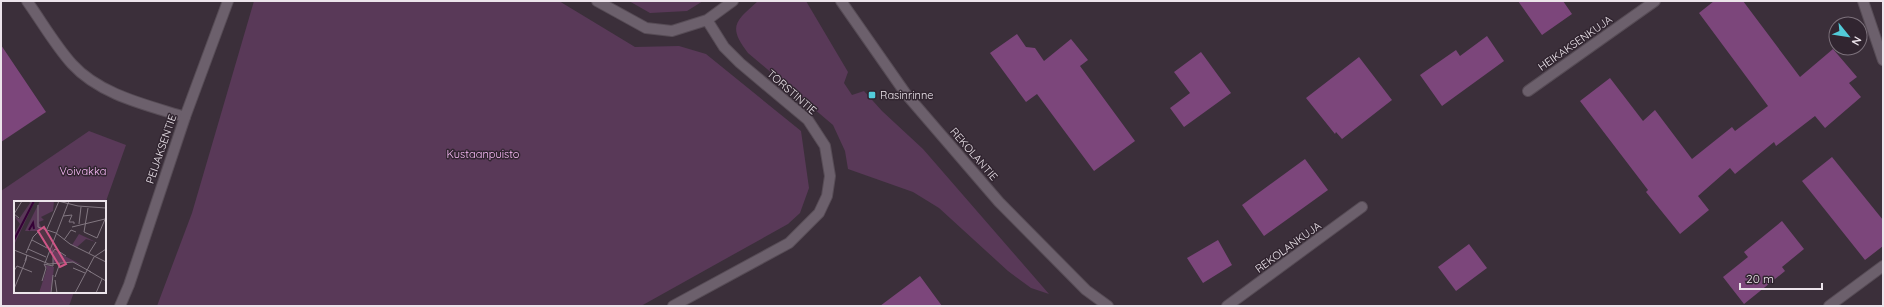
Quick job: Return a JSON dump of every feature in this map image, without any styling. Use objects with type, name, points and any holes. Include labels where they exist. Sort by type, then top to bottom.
[{"type":"street","points":[[27,1],[72,64],[89,79],[112,91],[143,104],[185,117]]},
{"type":"street","name":"PEIJAKSENTIE","points":[[120,306],[129,285],[185,117],[228,1]]},
{"type":"street","points":[[597,1],[646,28],[672,31],[707,20],[732,1]]},
{"type":"street","name":"REKOLANTIE","points":[[840,1],[906,94],[1000,202],[1086,290],[1108,306]]},
{"type":"street","name":"HEIKAKSENKUJA","points":[[1528,91],[1655,1]]},
{"type":"street","points":[[1863,1],[1883,60]]},
{"type":"street","name":"TORSTINTIE","points":[[672,306],[789,243],[819,213],[827,196],[830,176],[825,146],[808,120],[740,64],[724,47],[707,20]]},
{"type":"street","name":"REKOLANKUJA","points":[[1227,306],[1362,207]]},
{"type":"street","points":[[1829,306],[1883,266]]},
{"type":"green space","name":"Kustaanpuisto","points":[[254,1],[559,1],[635,47],[679,46],[706,54],[801,131],[809,188],[800,213],[788,224],[641,306],[157,306],[192,213]]},
{"type":"green space","points":[[629,1],[703,1],[687,11],[650,13]]},
{"type":"green space","points":[[758,1],[806,1],[848,72],[844,83],[852,95],[864,91],[882,111],[923,149],[1049,294],[1031,288],[1008,271],[939,208],[913,192],[848,169],[845,151],[833,125],[748,53],[741,44],[736,30],[737,24],[744,14]]},
{"type":"green space","name":"Voivakka","points":[[89,131],[126,145],[106,201],[14,201],[14,293],[74,293],[69,306],[1,306],[1,191]]},
{"type":"building","points":[[1518,1],[1563,1],[1572,14],[1542,35]]},
{"type":"building","points":[[1714,1],[1743,1],[1800,77],[1828,53],[1828,56],[1839,56],[1857,77],[1849,83],[1861,97],[1825,128],[1815,116],[1776,146],[1774,142],[1735,174],[1730,168],[1698,196],[1709,210],[1680,234],[1646,192],[1648,190],[1580,101],[1610,78],[1643,121],[1655,110],[1692,159],[1732,127],[1735,131],[1768,106],[1699,13]]},
{"type":"building","points":[[1017,34],[1026,47],[1035,48],[1044,61],[1071,39],[1088,60],[1080,66],[1135,141],[1094,171],[1037,94],[1026,102],[990,53]]},
{"type":"building","points":[[1487,36],[1504,61],[1442,106],[1420,75],[1456,50],[1460,56]]},
{"type":"building","points":[[1,45],[46,112],[1,142]]},
{"type":"building","points":[[1201,52],[1231,93],[1184,127],[1170,108],[1190,93],[1174,72]]},
{"type":"building","points":[[1359,57],[1392,100],[1342,139],[1336,132],[1335,134],[1306,98]]},
{"type":"building","points":[[1832,157],[1883,220],[1883,246],[1865,260],[1802,181]]},
{"type":"building","points":[[1305,159],[1328,190],[1264,236],[1242,205]]},
{"type":"building","points":[[1782,221],[1804,249],[1782,267],[1785,271],[1744,304],[1723,277],[1748,257],[1744,252]]},
{"type":"building","points":[[1218,240],[1232,265],[1203,283],[1187,258]]},
{"type":"building","points":[[1469,244],[1487,268],[1456,291],[1438,267]]},
{"type":"building","points":[[920,276],[942,306],[880,306]]},
{"type":"place","name":"Rasinrinne","points":[[872,95]]}]
